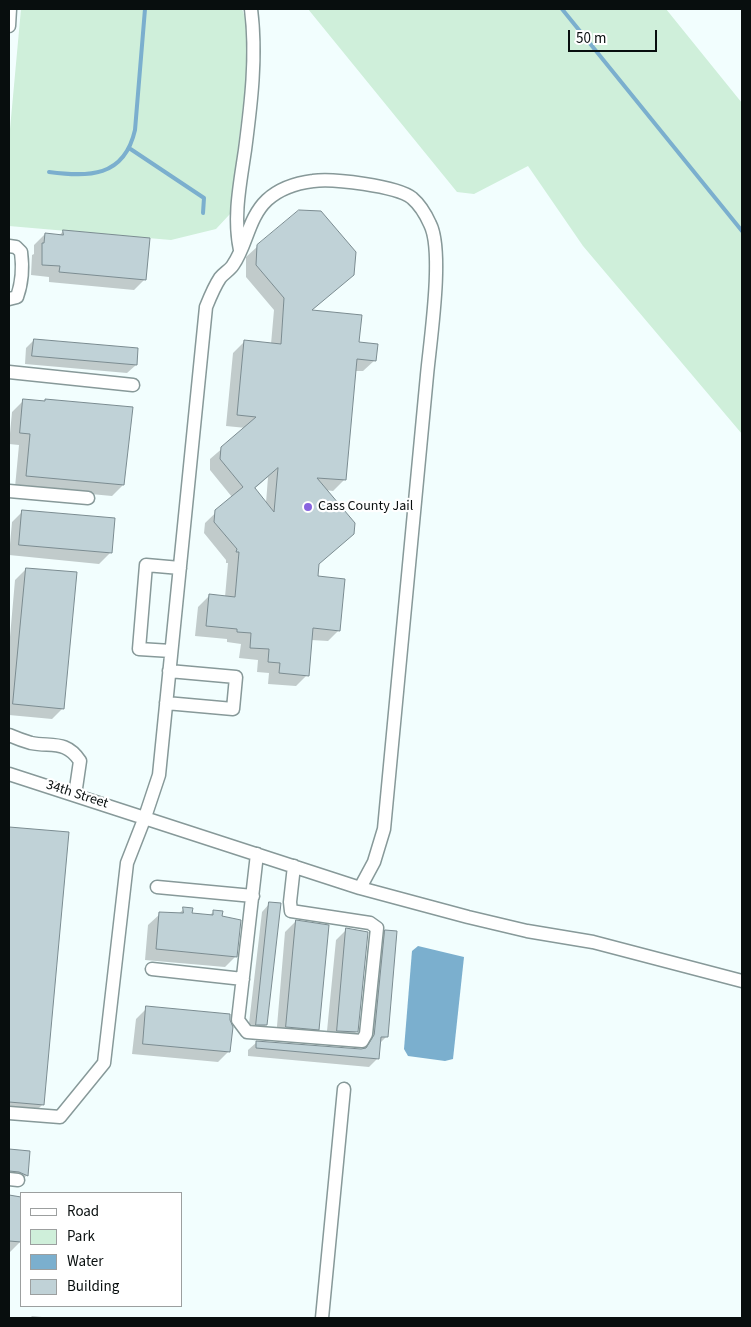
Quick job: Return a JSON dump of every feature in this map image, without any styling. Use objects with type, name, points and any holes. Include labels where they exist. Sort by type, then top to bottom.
[{"type":"street","points":[[9,26],[10,9]]},
{"type":"street","points":[[240,250],[236,232],[238,204],[252,99],[254,31],[251,9]]},
{"type":"street","points":[[9,1113],[60,1117],[104,1063],[127,863],[159,775],[206,307],[211,293],[221,277],[233,265],[251,221],[266,200],[287,187],[314,180],[367,184],[400,191],[411,198],[422,210],[432,226],[436,242],[436,272],[424,410],[384,829],[374,862],[360,888]]},
{"type":"street","points":[[9,246],[16,247],[21,252],[23,261],[20,289],[17,298],[9,299]]},
{"type":"street","points":[[9,372],[133,385]]},
{"type":"street","points":[[9,491],[88,498]]},
{"type":"street","points":[[171,652],[139,649],[146,565],[180,568]]},
{"type":"street","points":[[166,703],[233,709],[236,685],[236,677],[169,671]]},
{"type":"street","points":[[9,735],[31,743],[64,746],[74,752],[80,761],[75,795]]},
{"type":"street","name":"34th Street","points":[[9,774],[360,888],[527,931],[593,942],[742,981]]},
{"type":"street","points":[[257,854],[238,1020],[247,1032],[362,1042],[366,1034],[377,928],[370,923],[291,911],[290,902],[294,866]]},
{"type":"street","points":[[157,887],[253,896]]},
{"type":"street","points":[[152,969],[243,979]]},
{"type":"street","points":[[322,1318],[344,1089]]},
{"type":"green space","points":[[21,9],[242,9],[246,20],[247,72],[230,214],[216,229],[171,240],[9,226],[9,140]]},
{"type":"green space","points":[[308,9],[666,9],[742,103],[742,434],[583,246],[528,166],[474,194],[457,192]]},
{"type":"water","points":[[418,946],[464,957],[453,1059],[445,1061],[408,1056],[404,1049],[412,951]]},
{"type":"building","name":"Cass County Jail","points":[[299,210],[321,211],[356,252],[354,275],[312,310],[362,315],[359,342],[378,344],[376,361],[357,359],[346,480],[317,478],[355,523],[354,534],[319,564],[318,576],[345,579],[340,631],[313,628],[309,676],[279,673],[280,663],[268,662],[269,649],[250,648],[251,633],[237,632],[237,629],[206,626],[209,594],[235,597],[239,552],[236,552],[237,549],[214,522],[215,510],[243,487],[220,459],[221,447],[256,417],[237,415],[244,340],[281,344],[284,298],[256,265],[257,245]],"holes":[[[278,468],[274,512],[255,488]]]},
{"type":"building","points":[[63,230],[150,238],[146,280],[59,272],[60,266],[42,265],[42,243],[44,243],[45,233],[63,235]]},
{"type":"building","points":[[34,339],[138,348],[137,365],[32,356]]},
{"type":"building","points":[[23,399],[45,401],[45,399],[133,407],[124,485],[26,476],[30,434],[20,433]]},
{"type":"building","points":[[22,510],[115,518],[112,553],[19,545]]},
{"type":"building","points":[[26,568],[77,572],[64,709],[13,704]]},
{"type":"building","points":[[9,827],[69,832],[44,1105],[9,1102]]},
{"type":"building","points":[[269,902],[281,903],[267,1025],[256,1025]]},
{"type":"building","points":[[183,907],[193,908],[192,913],[213,915],[213,910],[223,911],[222,916],[241,920],[237,957],[156,949],[159,912],[183,913]]},
{"type":"building","points":[[296,920],[329,925],[319,1030],[286,1027]]},
{"type":"building","points":[[346,928],[368,932],[358,1032],[337,1031]]},
{"type":"building","points":[[385,930],[397,931],[388,1037],[381,1037],[379,1059],[256,1048],[256,1041],[366,1048],[374,1035]]},
{"type":"building","points":[[146,1006],[230,1014],[233,1027],[230,1052],[143,1044]]},
{"type":"building","points":[[9,1149],[30,1151],[28,1176],[19,1172],[9,1171]]},
{"type":"building","points":[[9,1195],[20,1197],[20,1242],[9,1241]]},
{"type":"waterway","points":[[49,172],[90,174],[102,171],[113,166],[122,158],[130,146],[135,130],[145,9]]},
{"type":"waterway","points":[[562,9],[742,231]]},
{"type":"waterway","points":[[129,148],[204,198],[203,213]]},
{"type":"place","name":"Cass County Jail","points":[[308,507]]}]
